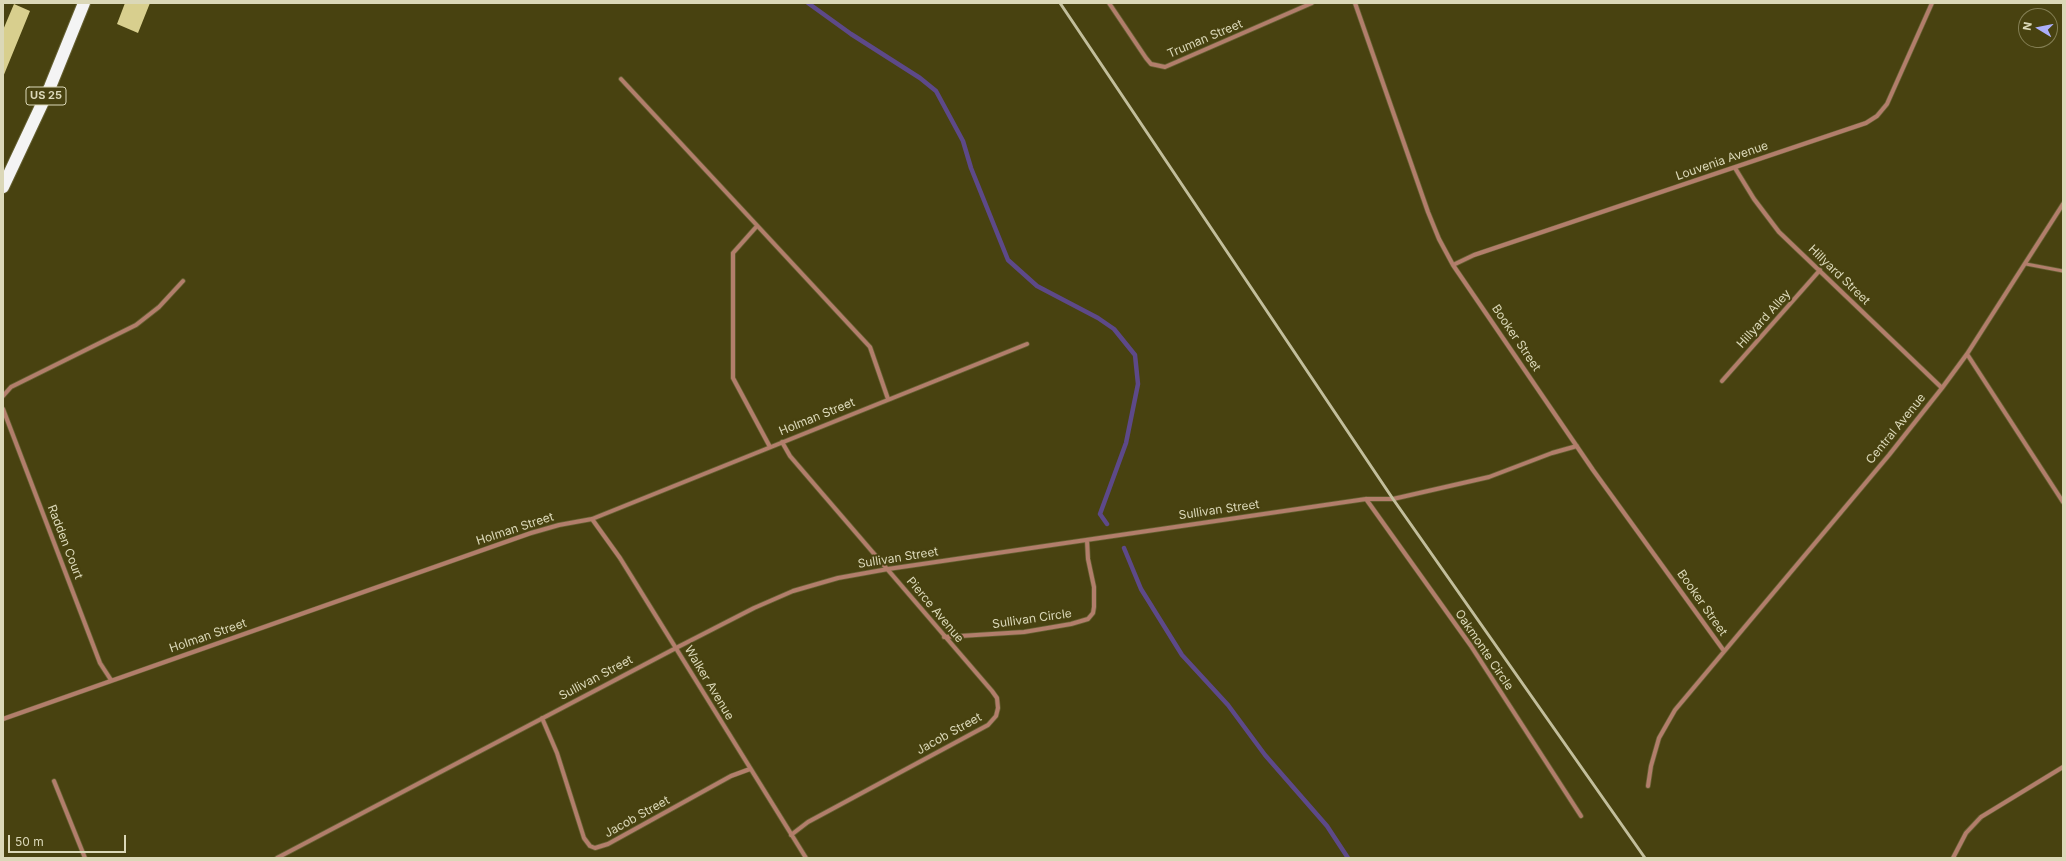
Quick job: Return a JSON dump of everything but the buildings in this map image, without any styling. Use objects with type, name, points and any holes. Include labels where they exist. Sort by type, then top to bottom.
[{"type":"highway","name":"US 25","points":[[3,188],[50,87],[84,3]]},
{"type":"street","name":"Truman Street","points":[[1108,3],[1151,64],[1165,67],[1312,3]]},
{"type":"street","name":"Booker Street","points":[[1355,3],[1428,212],[1439,239],[1453,264],[1577,446],[1724,651]]},
{"type":"street","name":"Louvenia Avenue","points":[[1453,264],[1474,255],[1866,123],[1876,116],[1887,104],[1932,3]]},
{"type":"street","points":[[621,79],[870,347],[888,399]]},
{"type":"street","name":"Hillyard Street","points":[[1735,168],[1772,224],[1942,388]]},
{"type":"street","name":"Central Avenue","points":[[1648,786],[1653,754],[1665,726],[1675,710],[1782,584],[1942,388],[1967,354],[2063,204]]},
{"type":"street","points":[[757,226],[733,253],[733,378],[770,447]]},
{"type":"street","name":"Hillyard Alley","points":[[1722,381],[1820,270]]},
{"type":"street","points":[[3,396],[11,388],[136,325],[159,307],[183,281]]},
{"type":"street","name":"Holman Street","points":[[3,719],[110,680],[531,533],[559,525],[592,519],[1027,344]]},
{"type":"street","points":[[1967,354],[2063,502]]},
{"type":"street","name":"Radden Court","points":[[3,409],[100,663],[110,680]]},
{"type":"street","name":"Pierce Avenue","points":[[782,442],[790,456],[997,698],[998,708],[996,716],[992,721]]},
{"type":"street","name":"Sullivan Street","points":[[277,858],[676,648],[754,608],[793,591],[838,578],[888,569],[1366,499],[1393,499],[1456,486],[1489,477],[1552,453],[1577,446]]},
{"type":"street","name":"Oakmonte Circle","points":[[1366,499],[1471,646],[1581,816]]},
{"type":"street","name":"Walker Avenue","points":[[592,519],[620,558],[806,858]]},
{"type":"street","name":"Sullivan Circle","points":[[944,637],[1024,632],[1071,624],[1088,619],[1093,613],[1094,587],[1088,559],[1087,540]]},
{"type":"street","name":"Jacob Street","points":[[542,718],[557,753],[584,838],[590,846],[594,848],[608,844],[731,776],[750,769]]},
{"type":"street","name":"Jacob Street","points":[[791,835],[808,822],[992,721]]},
{"type":"street","points":[[1953,858],[1966,833],[1981,817],[2063,767]]},
{"type":"street","points":[[54,781],[85,858]]},
{"type":"lane","points":[[2026,264],[2063,271]]},
{"type":"waterway","points":[[808,3],[851,34],[920,78],[936,91],[963,141],[971,168],[1008,260],[1037,286],[1098,318],[1114,329],[1135,355],[1138,384],[1126,443],[1100,514],[1107,524]]},
{"type":"waterway","points":[[1124,548],[1141,589],[1182,655],[1228,705],[1265,755],[1327,826],[1348,858]]},
{"type":"railway","points":[[1060,3],[1393,499],[1645,858]]}]
